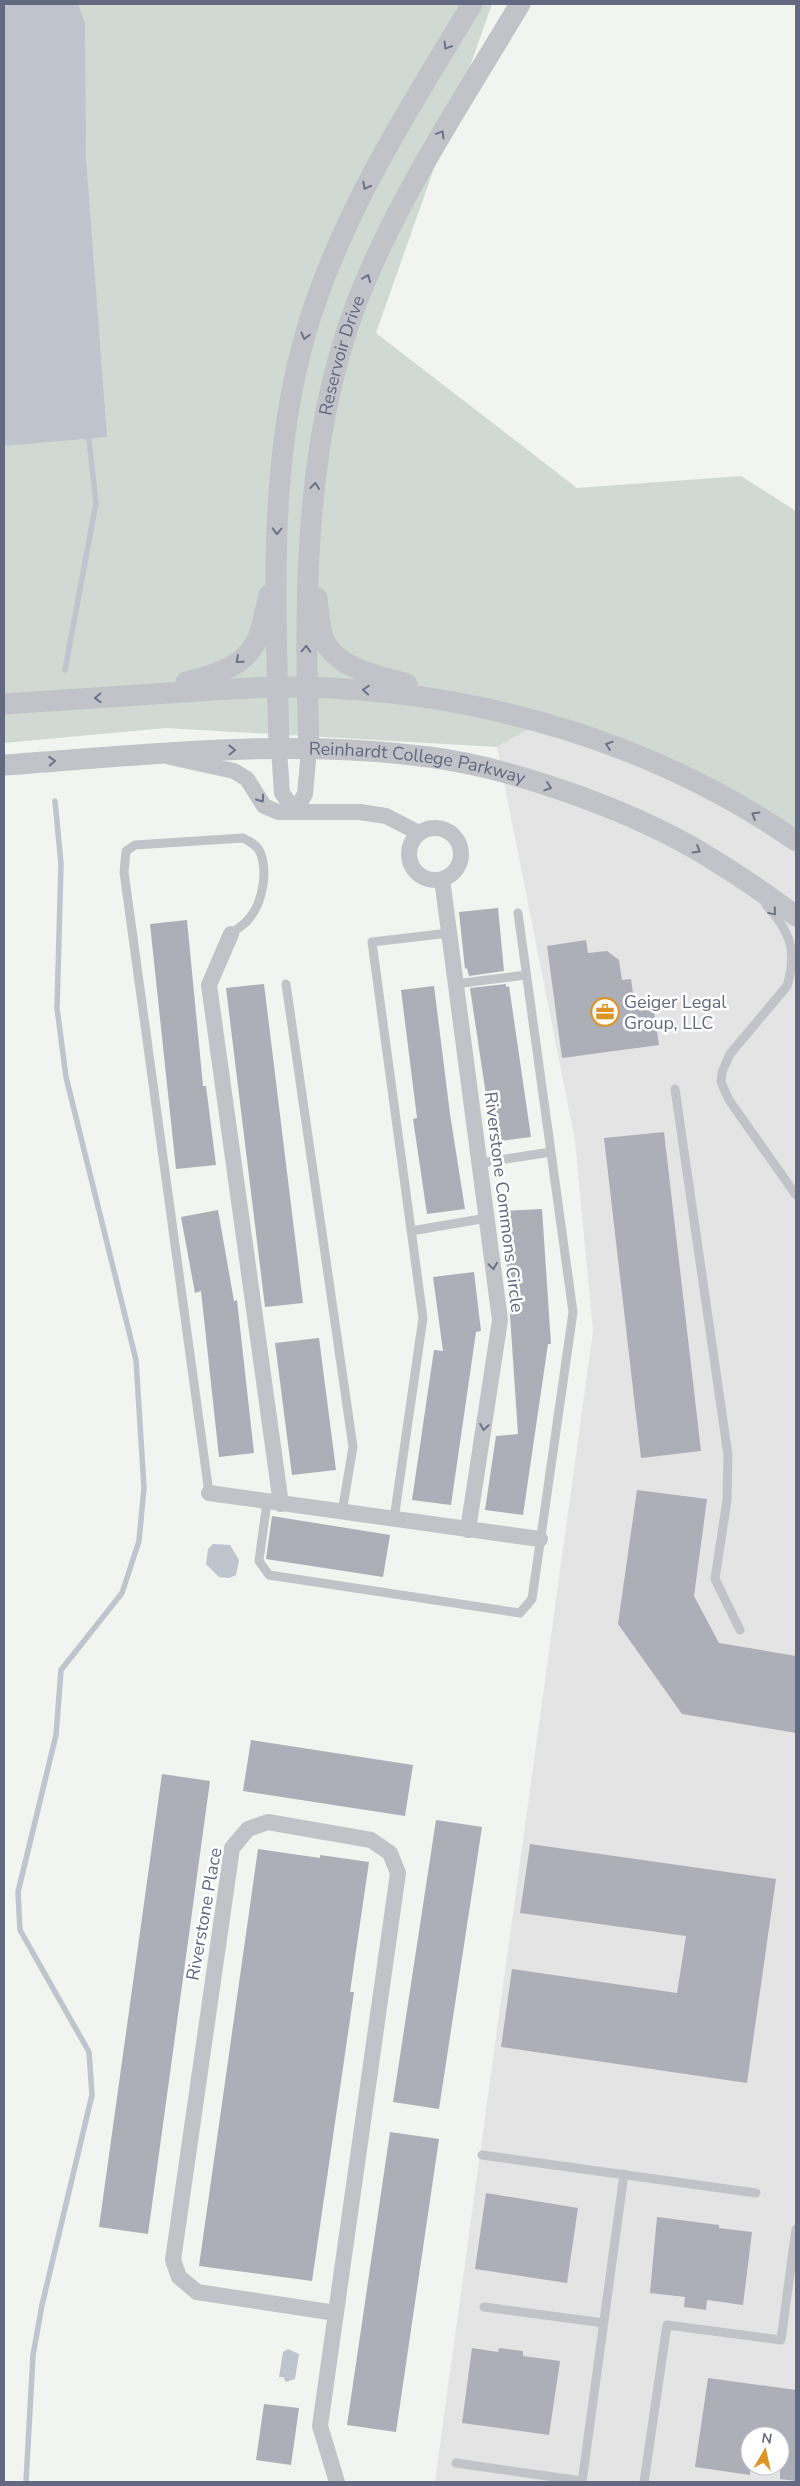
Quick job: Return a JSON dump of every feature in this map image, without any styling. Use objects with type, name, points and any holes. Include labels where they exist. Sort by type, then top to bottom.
[{"type":"street","points":[[295,811],[282,792],[277,687],[276,568],[277,506],[285,430],[298,363],[316,299],[356,204],[407,112],[472,4]]},
{"type":"street","name":"Reservoir Drive","points":[[309,750],[307,687],[310,562],[315,484],[326,414],[353,315],[368,276],[408,193],[520,4]]},
{"type":"street","points":[[310,562],[325,643],[339,660],[364,672],[558,728],[626,751],[725,797],[796,841]]},
{"type":"street","points":[[133,695],[212,675],[239,663],[257,640],[276,568]]},
{"type":"street","points":[[4,704],[133,695],[307,687],[384,691],[489,709]]},
{"type":"street","name":"Reinhardt College Parkway","points":[[4,765],[157,754],[279,749],[368,751],[429,757],[485,768],[590,801],[690,846],[740,876],[796,916]]},
{"type":"street","points":[[295,811],[305,794],[309,750]]},
{"type":"street","points":[[157,754],[234,771],[247,779],[264,806],[278,812],[360,812],[386,816],[419,834]]},
{"type":"street","points":[[429,828],[441,828],[452,833],[459,842],[462,853],[459,865],[452,874],[442,879],[430,879],[419,874],[412,865],[409,854],[412,842],[419,834],[429,828]]},
{"type":"street","name":"Riverstone Commons Circle","points":[[442,879],[500,1320],[468,1530]]},
{"type":"street","points":[[231,934],[208,985],[274,1503]]},
{"type":"street","points":[[209,1493],[540,1539]]},
{"type":"street","name":"Riverstone Place","points":[[336,2314],[197,2292],[179,2277],[173,2260],[232,1848],[248,1829],[268,1822],[371,1840],[390,1853],[398,1873],[336,2314],[320,2426],[337,2482]]},
{"type":"lane","points":[[209,1493],[124,872],[126,851],[135,845],[243,838],[252,842],[260,851],[262,861],[264,875],[261,891],[251,917],[231,934]]},
{"type":"lane","points":[[740,876],[776,915],[788,933],[792,960],[792,985],[730,1054],[722,1072],[721,1082],[729,1100],[796,1195]]},
{"type":"lane","points":[[274,1503],[259,1562],[269,1575],[520,1613],[532,1599],[573,1312],[518,912]]},
{"type":"lane","points":[[394,1519],[423,1318],[372,942],[449,933]]},
{"type":"lane","points":[[456,984],[526,975]]},
{"type":"lane","points":[[286,984],[353,1447],[342,1512]]},
{"type":"lane","points":[[675,1088],[728,1455],[726,1500],[715,1579],[740,1630]]},
{"type":"lane","points":[[480,1163],[551,1152]]},
{"type":"lane","points":[[411,1231],[487,1218]]},
{"type":"lane","points":[[482,2155],[756,2193]]},
{"type":"lane","points":[[456,2463],[582,2481],[624,2174]]},
{"type":"lane","points":[[644,2482],[667,2324],[781,2340],[796,2229]]},
{"type":"lane","points":[[484,2307],[604,2323]]},
{"type":"shaded area","points":[[4,4],[492,4],[376,333],[577,488],[741,476],[796,511],[796,847],[687,775],[543,721],[497,747],[166,728],[4,743]]},
{"type":"shaded area","points":[[4,4],[78,4],[85,23],[86,158],[107,437],[4,446]]},
{"type":"shaded area","points":[[543,721],[687,775],[796,847],[796,2482],[435,2482],[593,1331],[575,1140],[497,747]]},
{"type":"shaded area","points":[[213,1544],[230,1545],[239,1560],[236,1575],[229,1578],[219,1577],[206,1564],[208,1549]]},
{"type":"shaded area","points":[[288,2349],[299,2354],[295,2379],[286,2382],[283,2377],[279,2377],[283,2352]]},
{"type":"building","points":[[498,908],[504,971],[469,976],[467,968],[465,969],[459,912]]},
{"type":"building","points":[[187,920],[203,1086],[206,1086],[216,1165],[176,1169],[150,924]]},
{"type":"building","points":[[586,940],[588,953],[607,951],[619,960],[622,980],[631,979],[634,1000],[652,997],[659,1045],[562,1058],[547,946]]},
{"type":"building","points":[[264,984],[303,1303],[265,1307],[226,988]]},
{"type":"building","points":[[506,984],[506,987],[509,986],[531,1137],[493,1142],[470,988]]},
{"type":"building","points":[[434,986],[450,1114],[465,1209],[427,1214],[413,1119],[417,1118],[401,990]]},
{"type":"building","points":[[664,1132],[701,1451],[641,1458],[604,1138]]},
{"type":"building","points":[[542,1209],[551,1344],[548,1344],[523,1515],[485,1510],[496,1436],[518,1434],[503,1211]]},
{"type":"building","points":[[218,1210],[234,1301],[237,1300],[254,1453],[219,1457],[201,1291],[195,1293],[181,1217]]},
{"type":"building","points":[[474,1272],[481,1331],[476,1332],[451,1505],[412,1500],[434,1350],[443,1351],[433,1277]]},
{"type":"building","points":[[319,1338],[336,1470],[292,1475],[275,1343]]},
{"type":"building","points":[[637,1490],[707,1499],[694,1596],[719,1643],[796,1656],[796,1733],[682,1714],[618,1624]]},
{"type":"building","points":[[272,1516],[390,1535],[383,1577],[266,1559]]},
{"type":"building","points":[[251,1740],[413,1765],[405,1816],[243,1791]]},
{"type":"building","points":[[162,1774],[210,1781],[148,2234],[99,2227]]},
{"type":"building","points":[[436,1820],[482,1827],[439,2109],[393,2102]]},
{"type":"building","points":[[530,1844],[776,1879],[747,2083],[501,2047],[512,1969],[677,1993],[686,1936],[520,1913]]},
{"type":"building","points":[[258,1849],[320,1858],[320,1855],[369,1862],[350,1992],[354,1992],[312,2281],[199,2266]]},
{"type":"building","points":[[390,2132],[439,2139],[396,2432],[347,2425]]},
{"type":"building","points":[[486,2193],[578,2208],[567,2283],[475,2269]]},
{"type":"building","points":[[657,2217],[719,2225],[719,2228],[752,2232],[743,2305],[707,2300],[706,2310],[684,2307],[685,2297],[650,2293]]},
{"type":"building","points":[[472,2348],[498,2352],[499,2348],[523,2351],[523,2356],[560,2361],[549,2435],[462,2423]]},
{"type":"building","points":[[708,2378],[796,2390],[796,2481],[780,2479],[780,2476],[790,2476],[790,2426],[740,2426],[740,2474],[695,2467]]},
{"type":"building","points":[[264,2404],[299,2408],[291,2465],[256,2460]]},
{"type":"waterway","points":[[65,670],[96,503],[88,431]]},
{"type":"waterway","points":[[26,2482],[33,2355],[42,2305],[92,2095],[89,2052],[20,1930],[18,1892],[56,1735],[61,1670],[122,1593],[139,1541],[144,1488],[136,1360],[66,1077],[57,1008],[61,864],[55,801]]},
{"type":"place","name":"Geiger Legal Group, LLC","points":[[605,1012]]}]
